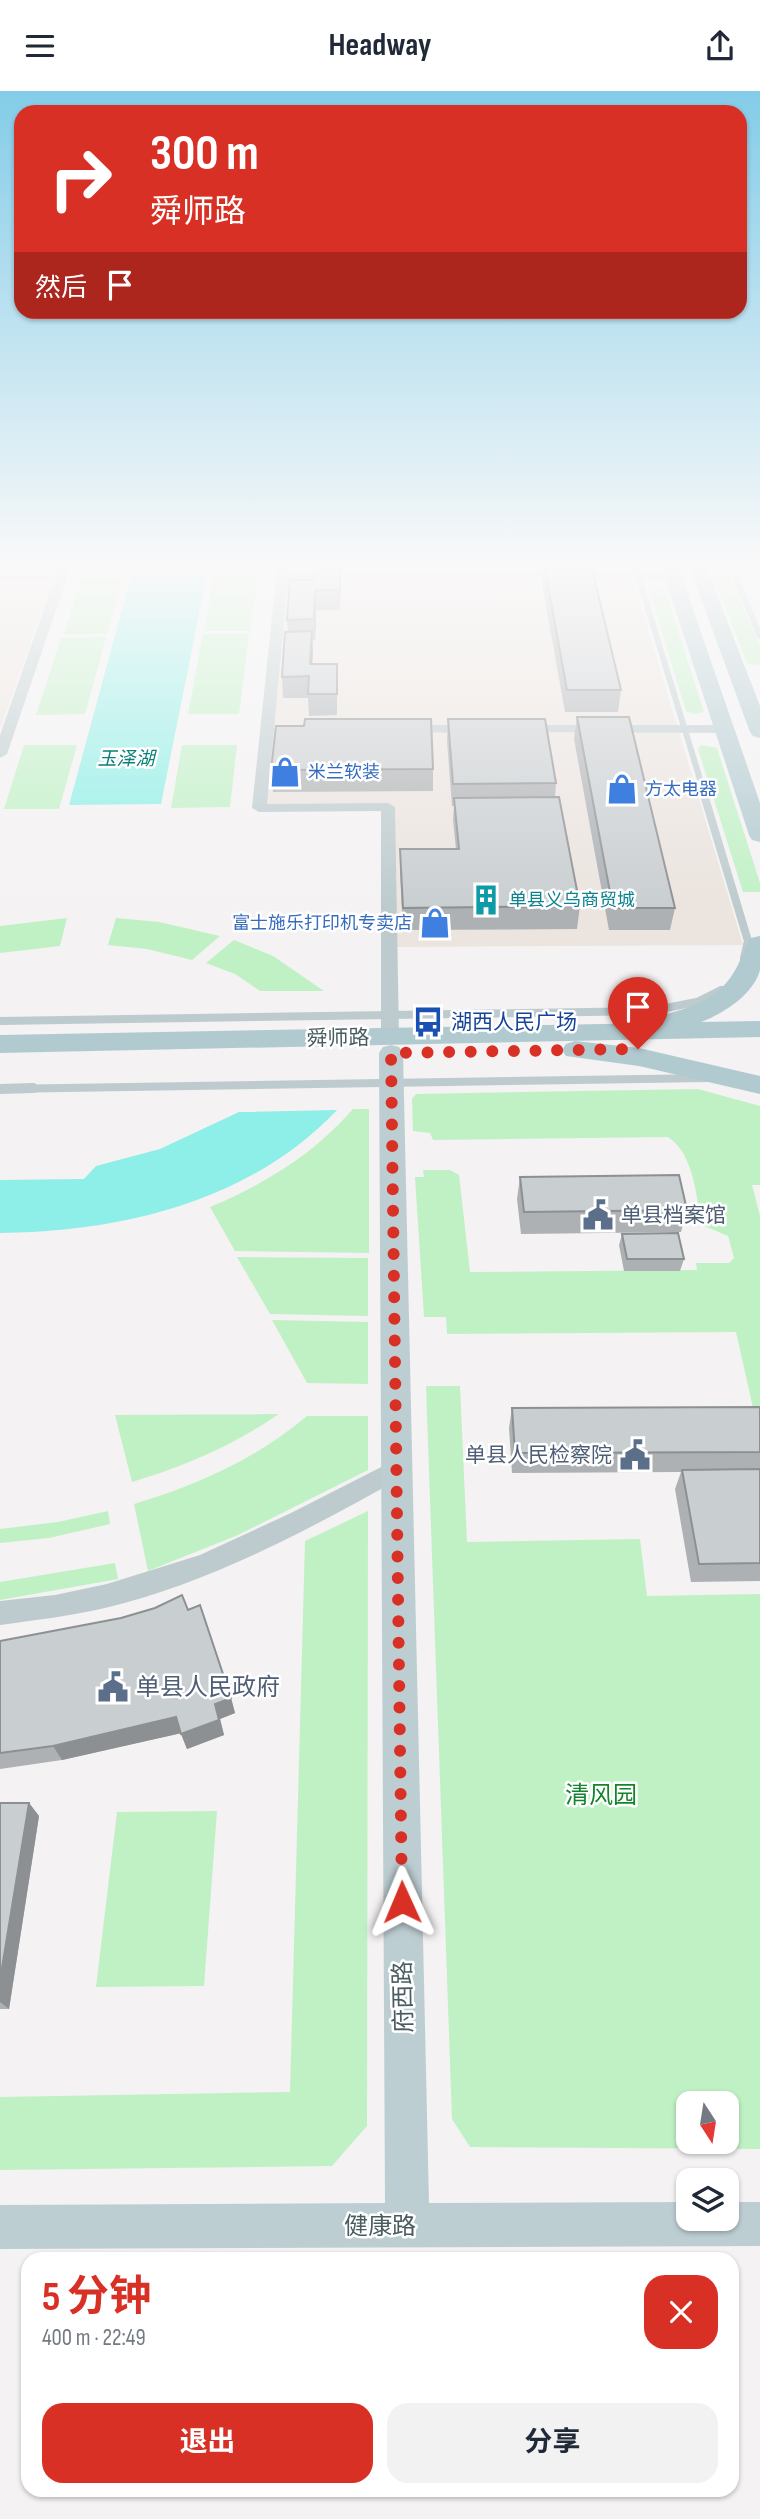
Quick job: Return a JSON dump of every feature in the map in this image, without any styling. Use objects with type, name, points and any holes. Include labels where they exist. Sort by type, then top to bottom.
[{"type":"main road","points":[[708,682],[760,835]]},
{"type":"main road","points":[[741,682],[760,732]]},
{"type":"main road","points":[[603,1033],[675,1021],[722,1002],[733,987],[748,975],[760,943]]},
{"type":"main road","name":"舜师路","points":[[0,1060],[390,1045],[603,1033],[760,1029]]},
{"type":"main road","name":"舜师路","points":[[0,1044],[390,1045],[575,1050],[760,1047]]},
{"type":"main road","points":[[575,1050],[639,1057],[760,1085]]},
{"type":"street","points":[[0,754],[4,732],[22,682]]},
{"type":"street","points":[[277,682],[274,729],[259,808],[388,807],[390,1045]]},
{"type":"street","points":[[392,729],[724,730]]},
{"type":"street","name":"府西路","points":[[390,1045],[407,2226]]},
{"type":"street","points":[[0,1613],[72,1604],[139,1588],[202,1567],[306,1518],[395,1470]]},
{"type":"street","name":"健康路","points":[[2,2230],[760,2224]]},
{"type":"lane","points":[[0,1021],[650,1011],[697,1002],[733,987],[748,941],[671,682]]},
{"type":"lane","points":[[0,1089],[734,1078]]},
{"type":"shaded area","points":[[0,682],[17,682],[0,729]]},
{"type":"shaded area","points":[[277,682],[664,682],[743,945],[394,947],[392,805],[266,806]]},
{"type":"green space","points":[[47,682],[94,682],[85,714],[36,715]]},
{"type":"green space","points":[[194,682],[243,682],[239,714],[188,714]]},
{"type":"green space","points":[[677,682],[695,682],[704,712],[694,714],[686,711]]},
{"type":"green space","points":[[24,745],[77,745],[59,809],[4,809]]},
{"type":"green space","points":[[182,745],[237,745],[230,807],[171,808]]},
{"type":"green space","points":[[701,745],[717,748],[760,883],[760,892],[743,892],[698,749]]},
{"type":"green space","points":[[67,918],[60,946],[0,953],[0,926]]},
{"type":"green space","points":[[116,918],[159,922],[220,936],[192,960],[147,949],[108,945]]},
{"type":"green space","points":[[234,940],[273,956],[324,991],[260,991],[235,974],[206,963]]},
{"type":"green space","points":[[698,1089],[760,1106],[760,1185],[752,1185],[760,1216],[760,1439],[736,1332],[447,1334],[446,1317],[424,1317],[415,1177],[424,1177],[423,1170],[450,1170],[459,1175],[470,1272],[697,1270],[696,1263],[729,1263],[734,1258],[728,1236],[702,1225],[689,1165],[677,1144],[668,1137],[433,1140],[430,1133],[413,1131],[412,1099],[416,1094]]},
{"type":"green space","points":[[353,1109],[369,1109],[369,1253],[235,1251],[210,1207],[288,1166],[322,1140]]},
{"type":"green space","points":[[237,1257],[368,1258],[368,1316],[270,1314]]},
{"type":"green space","points":[[272,1320],[368,1322],[368,1384],[307,1383]]},
{"type":"green space","name":"清风园","points":[[426,1386],[460,1386],[467,1542],[640,1539],[647,1596],[760,1594],[760,2149],[739,2149],[739,2091],[676,2091],[676,2148],[470,2147],[452,2119]]},
{"type":"green space","points":[[279,1414],[208,1454],[132,1482],[115,1415]]},
{"type":"green space","points":[[307,1416],[368,1416],[368,1470],[238,1535],[148,1571],[134,1504],[225,1469],[267,1445]]},
{"type":"green space","points":[[108,1511],[110,1524],[49,1538],[0,1543],[0,1529],[58,1522]]},
{"type":"green space","points":[[368,1511],[367,2126],[332,2166],[0,2170],[0,2097],[290,2092],[305,1541]]},
{"type":"green space","points":[[115,1563],[118,1579],[0,1600],[0,1582]]},
{"type":"green space","points":[[217,1811],[204,1986],[96,1987],[117,1812]]},
{"type":"water","name":"玉泽湖","points":[[102,682],[185,682],[161,804],[69,805]]},
{"type":"water","points":[[337,1110],[303,1141],[265,1167],[225,1189],[182,1205],[138,1218],[92,1226],[0,1233],[0,1180],[84,1179],[96,1166],[160,1149],[239,1112]]},
{"type":"building","points":[[309,682],[337,682],[337,694],[308,694]]},
{"type":"building","points":[[566,682],[619,682],[621,690],[567,690]]},
{"type":"building","points":[[577,717],[629,717],[675,908],[613,908]]},
{"type":"building","points":[[305,719],[431,719],[433,769],[271,770],[276,726],[304,726]]},
{"type":"building","points":[[448,719],[545,719],[556,783],[453,784]]},
{"type":"building","name":"单县义乌商贸城","points":[[559,797],[580,906],[403,908],[400,849],[459,849],[454,798]]},
{"type":"building","points":[[679,1175],[687,1210],[524,1212],[520,1177]]},
{"type":"building","points":[[678,1233],[684,1259],[627,1259],[622,1234]]},
{"type":"building","points":[[760,1407],[760,1452],[515,1453],[512,1408]]},
{"type":"building","points":[[760,1469],[760,1563],[699,1564],[682,1470]]},
{"type":"building","name":"单县人民政府","points":[[182,1595],[188,1610],[200,1605],[231,1698],[215,1704],[219,1720],[181,1734],[176,1717],[53,1746],[0,1753],[0,1641],[121,1618],[155,1608]]},
{"type":"building","points":[[0,1803],[29,1803],[0,1980]]},
{"type":"place","name":"米兰软装","points":[[285,772]]},
{"type":"place","name":"方太电器","points":[[622,789]]},
{"type":"place","name":"单县义乌商贸城","points":[[486,900]]},
{"type":"place","name":"富士施乐打印机专卖店","points":[[435,923]]},
{"type":"place","name":"湖西人民广场","points":[[428,1022]]},
{"type":"place","name":"单县档案馆","points":[[598,1215]]},
{"type":"place","name":"单县人民检察院","points":[[635,1455]]},
{"type":"place","name":"单县人民政府","points":[[113,1687]]},
{"type":"route","points":[[402,1902],[391,1053],[638,1049]]}]
